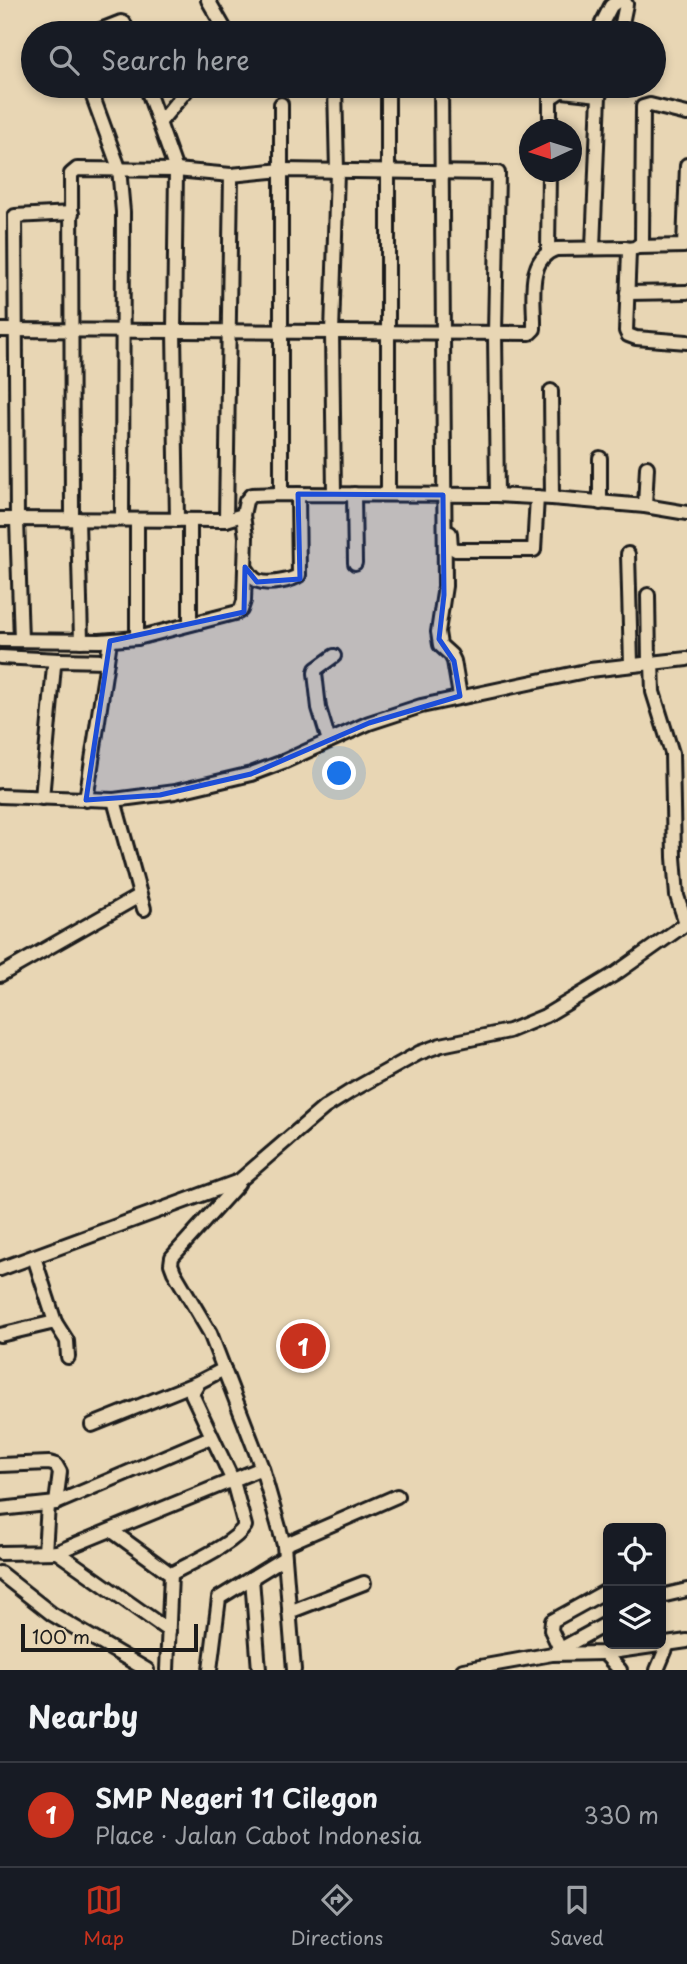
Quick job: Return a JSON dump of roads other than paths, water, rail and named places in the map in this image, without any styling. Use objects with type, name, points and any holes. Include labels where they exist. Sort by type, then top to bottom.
[{"type":"street","points":[[208,0],[220,21]]},
{"type":"street","points":[[603,21],[611,6],[621,0],[626,4],[623,21]]},
{"type":"street","points":[[93,98],[119,168],[123,212],[121,519]]},
{"type":"street","points":[[150,98],[176,170],[174,331],[190,624]]},
{"type":"street","points":[[159,123],[180,98]]},
{"type":"street","points":[[334,494],[332,333],[337,171],[335,98]]},
{"type":"street","points":[[388,98],[388,494]]},
{"type":"street","points":[[442,98],[441,333],[446,495],[444,595],[439,639],[442,648],[454,661],[460,696]]},
{"type":"street","points":[[550,98],[550,119]]},
{"type":"street","points":[[593,248],[602,98]]},
{"type":"street","points":[[281,104],[281,494]]},
{"type":"street","points":[[633,248],[642,243],[643,107],[650,105],[687,114]]},
{"type":"street","points":[[548,251],[556,248],[686,246],[687,165]]},
{"type":"street","points":[[81,641],[70,330],[71,174],[74,171],[119,168],[231,175],[282,170],[496,172],[499,176],[495,334],[497,495]]},
{"type":"street","points":[[226,520],[231,175]]},
{"type":"street","points":[[0,330],[530,333],[534,329],[535,270],[548,251],[549,182]]},
{"type":"street","points":[[0,218],[72,213]]},
{"type":"street","points":[[15,216],[17,520],[21,640]]},
{"type":"street","points":[[633,248],[627,293],[628,335],[687,342]]},
{"type":"street","points":[[627,293],[687,292]]},
{"type":"street","points":[[551,391],[552,498]]},
{"type":"street","points":[[600,458],[600,503]]},
{"type":"street","points":[[645,506],[648,467]]},
{"type":"street","points":[[246,567],[255,580],[261,582],[292,580],[299,575],[298,494]]},
{"type":"street","points":[[354,494],[355,564]]},
{"type":"street","points":[[0,640],[110,641],[137,638],[241,610],[246,567],[246,525],[243,515],[246,501],[251,495],[497,495],[645,506],[687,513]]},
{"type":"street","points":[[446,495],[450,543],[456,550],[534,550],[537,497]]},
{"type":"street","points":[[0,519],[226,520],[243,515]]},
{"type":"street","points":[[137,521],[137,638]]},
{"type":"street","points":[[628,554],[631,664]]},
{"type":"street","points":[[294,1670],[284,1552],[262,1468],[205,1323],[176,1276],[171,1261],[239,1181],[324,1108],[419,1053],[441,1045],[509,1031],[545,1016],[615,974],[687,923],[677,897],[672,753],[653,692],[648,595]]},
{"type":"street","points":[[86,800],[110,641]]},
{"type":"street","points":[[329,741],[319,708],[315,673],[316,669],[334,656]]},
{"type":"street","points":[[0,657],[107,662]]},
{"type":"street","points":[[1,797],[114,800],[168,794],[251,774],[369,723],[421,706],[577,672],[687,659]]},
{"type":"street","points":[[42,798],[54,666],[59,660]]},
{"type":"street","points":[[0,975],[141,902],[114,800]]},
{"type":"street","points":[[0,1269],[239,1181]]},
{"type":"street","points":[[34,1257],[55,1322],[67,1342],[68,1357]]},
{"type":"street","points":[[0,1335],[55,1322]]},
{"type":"street","points":[[92,1425],[225,1369]]},
{"type":"street","points":[[170,1574],[225,1543],[244,1528],[245,1521],[233,1481],[192,1394],[199,1382]]},
{"type":"street","points":[[0,1509],[52,1504],[211,1437]]},
{"type":"street","points":[[0,1465],[56,1465],[60,1472],[52,1504],[51,1552]]},
{"type":"street","points":[[0,1553],[51,1552],[112,1531],[262,1468]]},
{"type":"street","points":[[210,1670],[218,1600],[252,1578],[284,1552],[397,1496]]},
{"type":"street","points":[[112,1531],[170,1574]]},
{"type":"street","points":[[51,1552],[169,1631]]},
{"type":"street","points":[[0,1573],[52,1614],[147,1670]]},
{"type":"street","points":[[167,1670],[170,1574]]},
{"type":"street","points":[[252,1578],[259,1670]]},
{"type":"street","points":[[289,1612],[363,1583]]},
{"type":"street","points":[[666,1595],[687,1590]]},
{"type":"street","points":[[556,1652],[551,1630],[552,1621],[603,1593]]},
{"type":"street","points":[[467,1670],[519,1665],[556,1652],[603,1626]]},
{"type":"street","points":[[556,1652],[604,1653],[687,1641]]},
{"type":"street","points":[[657,1670],[668,1644]]},
{"type":"street","points":[[604,1653],[620,1670]]},
{"type":"place","name":"SMP Negeri 11 Cilegon","points":[[303,1346]]}]
